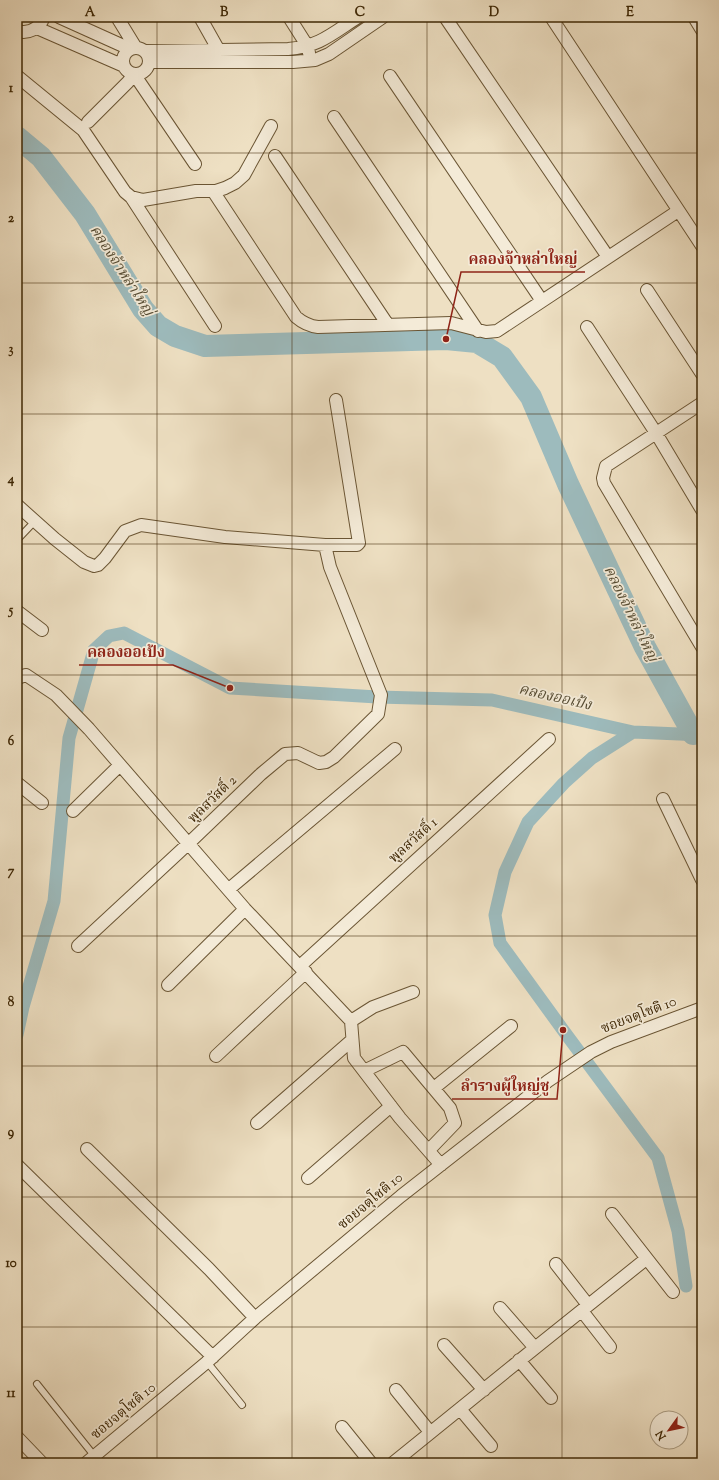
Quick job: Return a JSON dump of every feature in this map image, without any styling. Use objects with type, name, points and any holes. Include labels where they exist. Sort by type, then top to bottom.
[{"type":"street","points":[[17,31],[25,32],[37,28],[44,17]]},
{"type":"street","points":[[59,17],[139,53],[308,46],[321,41],[358,17]]},
{"type":"street","points":[[88,122],[128,82],[134,74],[138,74],[145,70],[139,53],[117,17]]},
{"type":"street","points":[[200,17],[218,49],[218,62]]},
{"type":"street","points":[[289,17],[308,46],[310,61]]},
{"type":"street","points":[[446,17],[608,257]]},
{"type":"street","points":[[551,17],[702,246]]},
{"type":"street","points":[[694,17],[702,30]]},
{"type":"street","points":[[124,66],[123,58],[127,52],[218,62],[310,61],[322,58],[329,54],[378,18]]},
{"type":"street","points":[[37,28],[124,66],[129,72],[134,74],[195,164]]},
{"type":"street","points":[[17,76],[83,130],[125,192],[131,197],[215,326]]},
{"type":"street","points":[[390,76],[542,301]]},
{"type":"street","points":[[334,117],[478,331]]},
{"type":"street","points":[[131,197],[139,200],[151,200],[196,191],[225,188],[235,183],[244,175],[271,126]]},
{"type":"street","points":[[275,156],[388,325]]},
{"type":"street","points":[[213,190],[296,317],[302,322],[318,328],[450,323],[478,331],[496,331],[678,211]]},
{"type":"street","points":[[647,290],[702,374]]},
{"type":"street","points":[[587,327],[656,433],[702,510]]},
{"type":"street","points":[[17,505],[84,562],[94,566],[98,565],[105,558],[125,531],[141,525],[225,537],[325,545],[358,545],[359,543],[336,400]]},
{"type":"street","points":[[702,403],[606,466],[603,478],[604,483],[702,647]]},
{"type":"street","name":"พูลสวัสดิ์ 2","points":[[78,946],[261,774],[285,754],[298,753],[313,761],[326,762],[378,714],[381,695],[330,566],[325,545]]},
{"type":"street","points":[[17,611],[42,630]]},
{"type":"street","points":[[17,678],[26,675],[56,695],[89,729],[245,909],[351,1021],[354,1058],[441,1165]]},
{"type":"street","name":"พูลสวัสดิ์ 1","points":[[216,1056],[303,969],[549,739]]},
{"type":"street","points":[[229,889],[395,749]]},
{"type":"street","points":[[73,811],[120,765]]},
{"type":"street","points":[[17,784],[42,803]]},
{"type":"street","points":[[663,799],[702,880]]},
{"type":"street","points":[[168,985],[245,909]]},
{"type":"street","points":[[351,1021],[374,1007],[413,992]]},
{"type":"street","name":"ซอยจตุโชติ 10","points":[[94,1461],[255,1318],[441,1165],[548,1080],[582,1058],[611,1042],[702,1008]]},
{"type":"street","points":[[434,1088],[511,1026]]},
{"type":"street","points":[[257,1123],[352,1040]]},
{"type":"street","points":[[364,1071],[403,1052],[434,1088],[450,1108],[455,1123],[429,1150]]},
{"type":"street","points":[[308,1178],[392,1106]]},
{"type":"street","points":[[87,1149],[210,1270],[255,1318]]},
{"type":"street","points":[[17,1165],[210,1359]]},
{"type":"street","points":[[612,1214],[673,1292]]},
{"type":"street","points":[[397,1462],[430,1432],[646,1259]]},
{"type":"street","points":[[556,1264],[610,1347]]},
{"type":"street","points":[[500,1308],[534,1348]]},
{"type":"street","points":[[444,1345],[484,1390]]},
{"type":"street","points":[[519,1360],[551,1398]]},
{"type":"street","points":[[396,1390],[430,1432]]},
{"type":"street","points":[[460,1409],[491,1446]]},
{"type":"street","points":[[342,1427],[371,1463]]},
{"type":"street","points":[[17,1438],[42,1463]]},
{"type":"lane","points":[[17,540],[35,521]]},
{"type":"lane","points":[[210,1359],[242,1405]]},
{"type":"lane","points":[[37,1384],[94,1461]]},
{"type":"waterway","name":"คลองจ้าหล่าใหญ่","points":[[17,137],[41,157],[85,214],[143,309],[158,326],[175,336],[205,346],[446,339],[477,342],[502,357],[531,397],[568,484],[645,647],[693,734]]},
{"type":"waterway","name":"คลองออเป้ง","points":[[17,1035],[23,1007],[54,901],[69,738],[94,650],[109,636],[124,633],[230,688],[377,697],[492,700],[633,732],[702,735]]},
{"type":"waterway","points":[[633,732],[592,758],[564,783],[528,822],[505,872],[495,915],[500,943],[658,1158],[678,1231],[686,1286]]},
{"type":"place","name":"คลองจ้าหล่าใหญ่","points":[[446,339]]},
{"type":"place","name":"คลองออเป้ง","points":[[230,688]]},
{"type":"place","name":"ลำรางผู้ใหญ่ชู","points":[[563,1030]]}]
